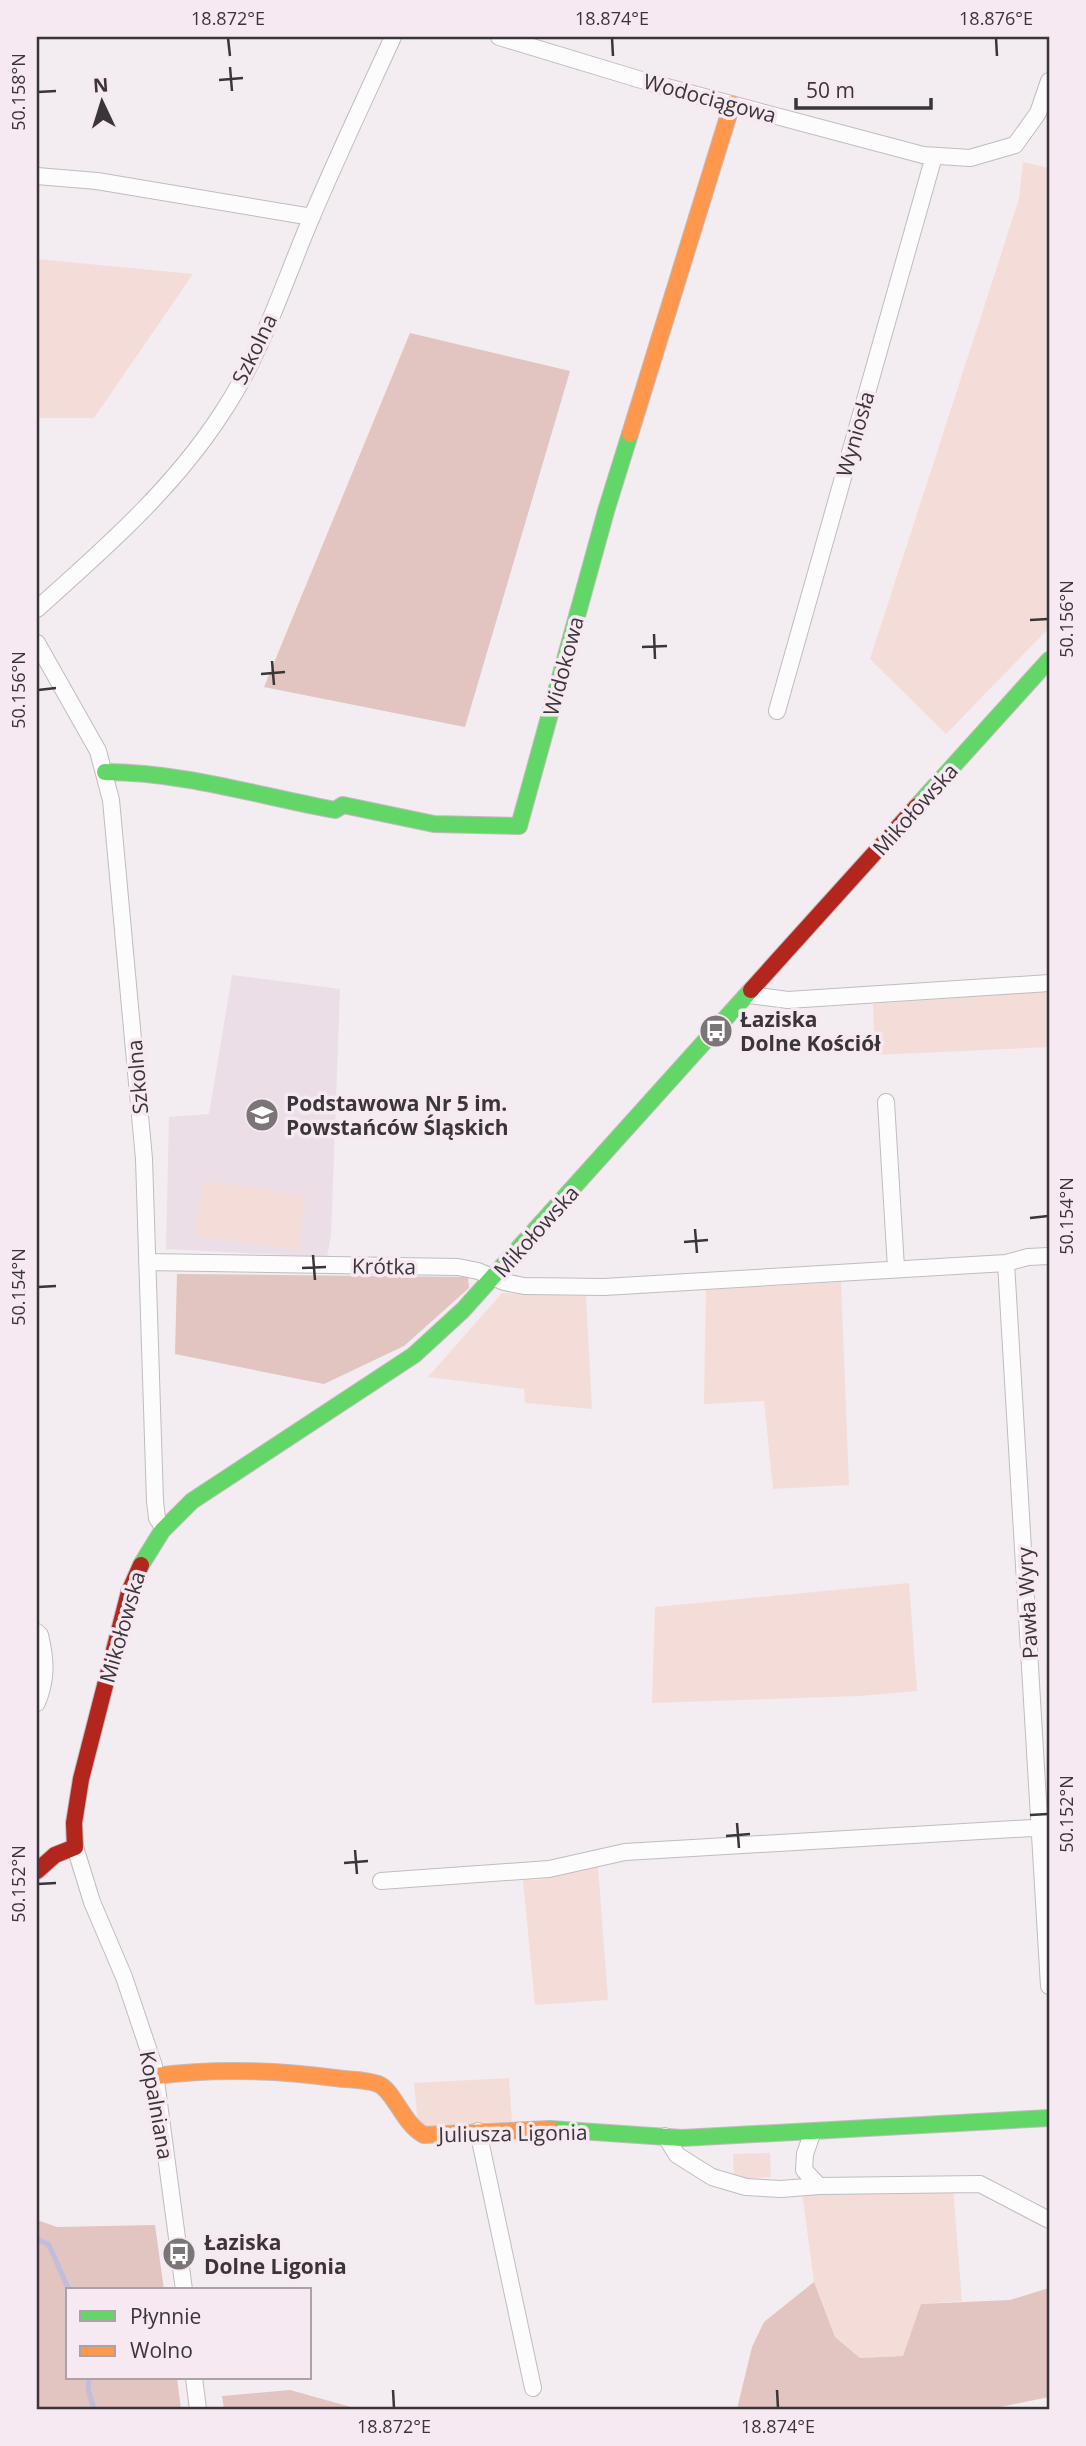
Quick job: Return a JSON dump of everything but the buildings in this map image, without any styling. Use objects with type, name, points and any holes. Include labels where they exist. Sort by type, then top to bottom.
[{"type":"street","name":"Szkolna","points":[[37,609],[160,493],[222,413],[256,352],[312,217],[393,37]]},
{"type":"street","name":"Wodociągowa","points":[[499,37],[648,82],[934,156],[970,158],[1015,145],[1038,113],[1049,81]]},
{"type":"street","name":"Widokowa","points":[[105,772],[222,784],[277,799],[335,810],[343,805],[434,824],[519,826],[606,511],[732,104]]},
{"type":"street","name":"Wyniosła","points":[[777,711],[934,156]]},
{"type":"street","points":[[37,176],[97,181],[312,217]]},
{"type":"street","name":"Szkolna","points":[[37,643],[90,732],[105,772],[112,813],[141,1119],[155,1501],[157,1518],[163,1527]]},
{"type":"street","name":"Mikołowska","points":[[75,1847],[76,1801],[129,1592],[141,1562],[163,1527],[198,1497],[414,1355],[463,1310],[1049,660]]},
{"type":"street","points":[[749,995],[788,1000],[1049,983]]},
{"type":"street","points":[[886,1102],[896,1268]]},
{"type":"street","name":"Krótka","points":[[147,1262],[458,1267],[524,1286],[604,1287],[1006,1263],[1028,1256],[1049,1256]]},
{"type":"street","name":"Pawła Wyry","points":[[1006,1263],[1045,1827],[1049,1986]]},
{"type":"street","points":[[37,1632],[46,1659],[45,1684],[37,1703]]},
{"type":"street","points":[[381,1881],[549,1869],[625,1852],[1045,1827]]},
{"type":"street","points":[[37,1871],[55,1855],[75,1847]]},
{"type":"street","name":"Kopalniana","points":[[75,1847],[92,1902],[124,1977],[156,2076],[184,2288]]},
{"type":"street","name":"Juliusza Ligonia","points":[[156,2076],[250,2068],[379,2084],[390,2092],[409,2127],[424,2135],[540,2127],[682,2138],[1049,2118]]},
{"type":"street","points":[[478,2131],[533,2388]]},
{"type":"street","points":[[813,2131],[805,2154],[804,2170],[819,2186]]},
{"type":"street","points":[[664,2136],[677,2155],[712,2177],[746,2187],[781,2189],[980,2184],[1049,2220]]},
{"type":"street","points":[[194,2380],[198,2409]]},
{"type":"shaded area","points":[[1023,162],[1049,168],[1049,628],[946,734],[870,659],[1019,199]]},
{"type":"shaded area","points":[[37,259],[193,274],[94,418],[37,418]]},
{"type":"shaded area","points":[[410,333],[570,371],[465,727],[264,687]]},
{"type":"shaded area","name":"Podstawowa Nr 5 im. Powstańców Śląskich","points":[[232,975],[340,989],[331,1235],[327,1257],[166,1249],[169,1117],[209,1114]]},
{"type":"shaded area","points":[[1049,991],[1049,1047],[875,1055],[873,1004]]},
{"type":"shaded area","points":[[203,1181],[306,1194],[299,1250],[196,1236]]},
{"type":"shaded area","points":[[177,1274],[468,1277],[469,1288],[404,1346],[324,1384],[175,1354]]},
{"type":"shaded area","points":[[841,1282],[849,1485],[773,1489],[764,1401],[704,1404],[706,1290]]},
{"type":"shaded area","points":[[502,1293],[586,1296],[592,1409],[525,1403],[524,1389],[428,1377]]},
{"type":"shaded area","points":[[909,1583],[917,1691],[859,1696],[652,1703],[655,1607]]},
{"type":"shaded area","points":[[598,1867],[608,2000],[535,2005],[523,1880],[538,1880]]},
{"type":"shaded area","points":[[509,2078],[512,2122],[430,2129],[418,2124],[414,2083]]},
{"type":"shaded area","points":[[770,2153],[771,2177],[734,2179],[733,2154]]},
{"type":"shaded area","points":[[953,2188],[962,2301],[921,2304],[903,2356],[860,2358],[835,2337],[814,2282],[802,2192]]},
{"type":"shaded area","points":[[37,2220],[57,2227],[155,2225],[164,2288],[66,2288],[66,2380],[177,2380],[181,2409],[40,2409],[37,2406]]},
{"type":"shaded area","points":[[814,2282],[835,2337],[860,2358],[903,2356],[921,2304],[1010,2300],[1049,2288],[1049,2397],[990,2409],[737,2409],[752,2347],[764,2322]]},
{"type":"shaded area","points":[[290,2390],[358,2409],[224,2409],[222,2396]]},
{"type":"waterway","points":[[37,2239],[49,2245],[68,2288]]},
{"type":"waterway","points":[[89,2380],[88,2389],[94,2409]]},
{"type":"traffic: fast","points":[[105,772],[192,780],[335,810],[343,805],[434,824],[519,826],[606,511],[630,434]]},
{"type":"traffic: fast","points":[[917,806],[1049,660]]},
{"type":"traffic: fast","points":[[141,1565],[162,1531],[192,1501],[414,1355],[463,1310],[751,990]]},
{"type":"traffic: fast","points":[[550,2129],[682,2138],[1049,2118]]},
{"type":"traffic: slow","points":[[630,434],[732,104]]},
{"type":"traffic: slow","points":[[156,2076],[246,2071],[362,2080],[384,2087],[410,2123],[424,2135],[550,2129]]},
{"type":"traffic: jam","points":[[751,990],[917,806]]},
{"type":"traffic: jam","points":[[37,1871],[55,1855],[75,1847],[74,1823],[81,1779],[129,1592],[141,1565]]},
{"type":"place","name":"Łaziska Dolne Kościół","points":[[716,1031]]},
{"type":"place","name":"Podstawowa Nr 5 im. Powstańców Śląskich","points":[[262,1115]]},
{"type":"place","name":"Łaziska Dolne Ligonia","points":[[179,2254]]}]
